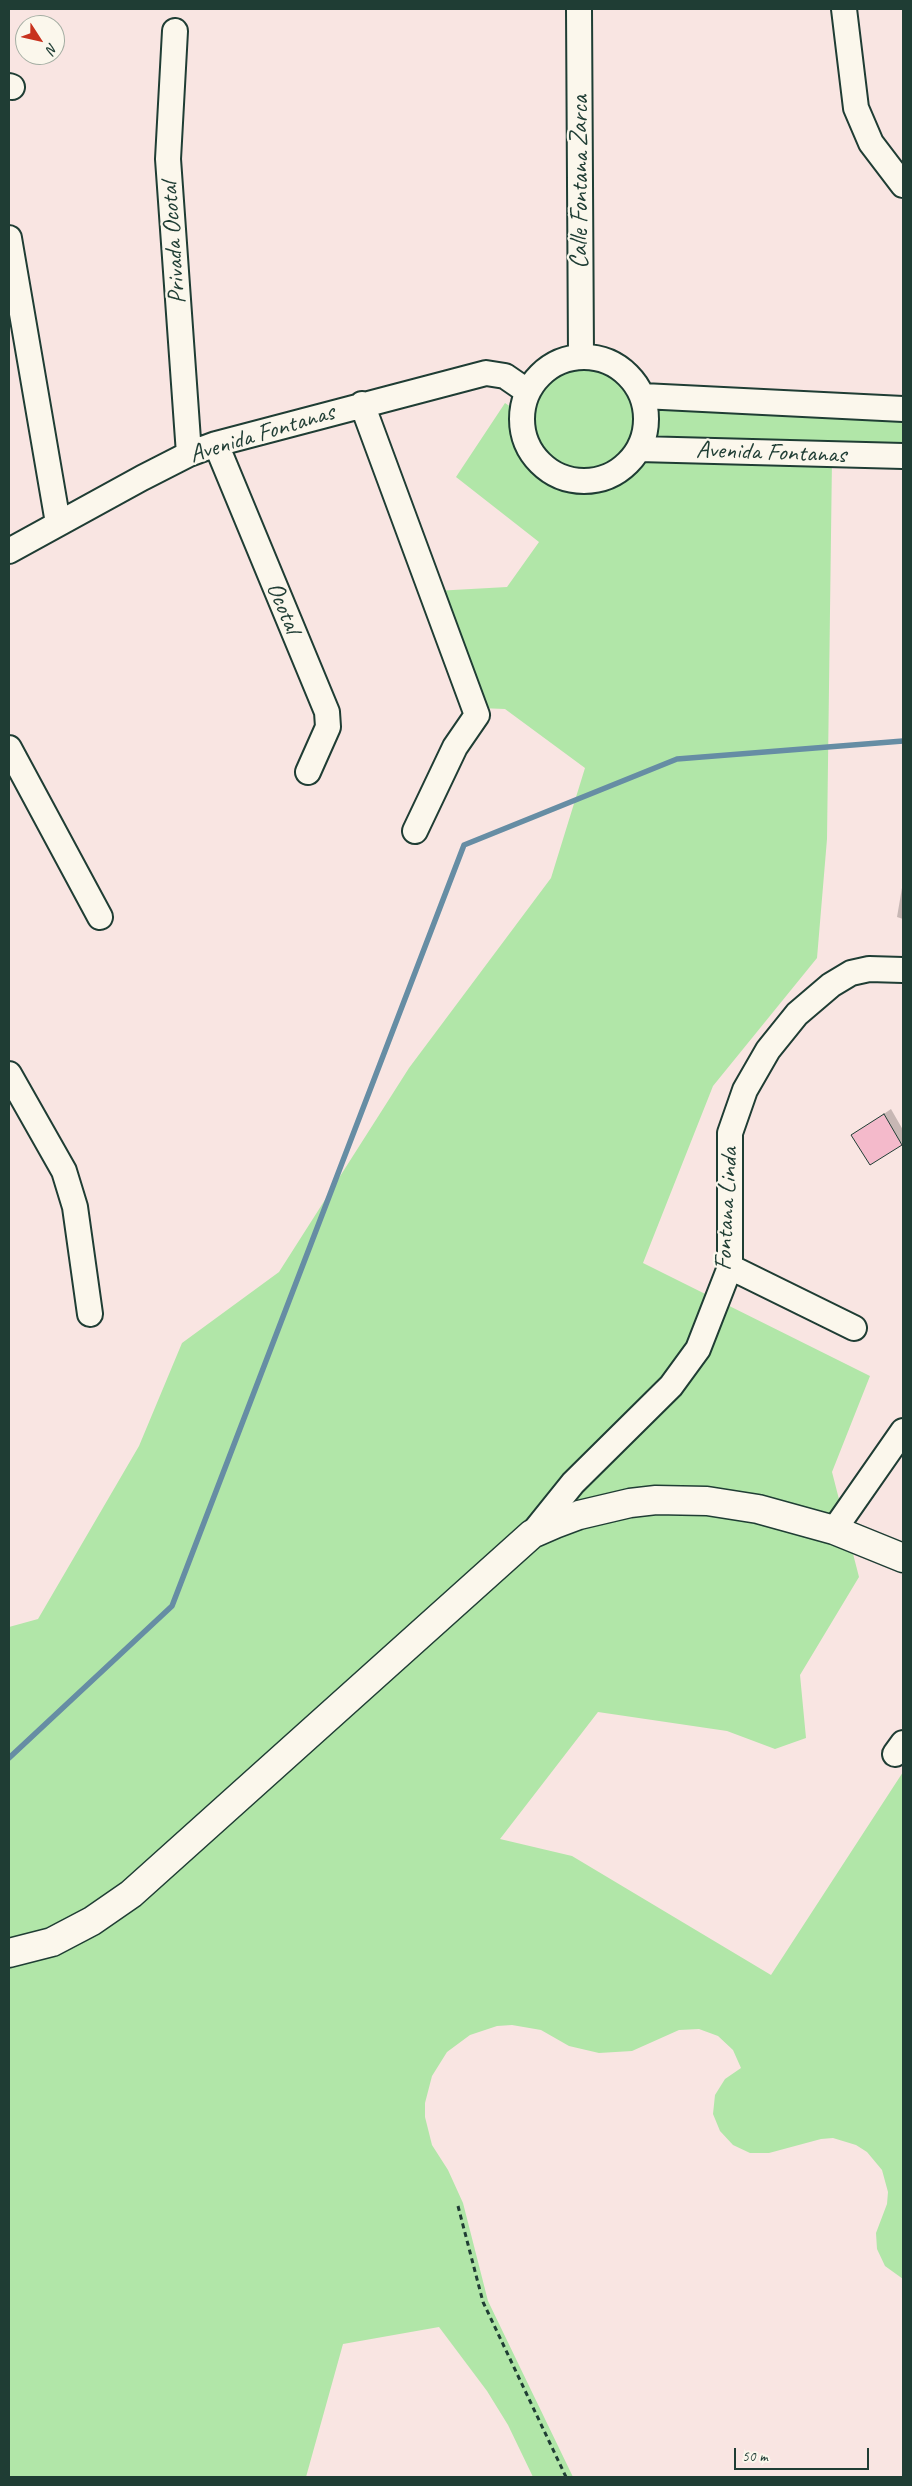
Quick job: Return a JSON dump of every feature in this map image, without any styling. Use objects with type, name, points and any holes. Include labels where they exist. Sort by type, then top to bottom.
[{"type":"main road","points":[[9,1953],[52,1942],[92,1921],[131,1894],[532,1534],[579,1515],[604,1508],[630,1503],[682,1500],[750,1507],[834,1530],[903,1558]]},
{"type":"street","name":"Calle Fontana Zarca","points":[[579,9],[581,356]]},
{"type":"street","points":[[844,9],[856,108],[871,143],[903,185]]},
{"type":"street","name":"Privada Ocotal","points":[[175,31],[168,159],[189,454]]},
{"type":"street","points":[[9,238],[58,523]]},
{"type":"street","points":[[581,356],[600,358],[618,366],[633,379],[643,396],[646,423],[646,432],[639,449],[626,466],[608,477],[588,482],[566,479],[548,470],[533,455],[524,436],[522,415],[527,394],[536,380],[548,368],[564,360],[581,356]]},
{"type":"street","name":"Avenida Fontanas","points":[[9,550],[189,454],[216,444],[362,404],[486,373],[505,376],[513,380],[527,394]]},
{"type":"street","name":"Avenida Fontanas","points":[[643,396],[903,408]]},
{"type":"street","points":[[362,404],[476,715],[455,747],[415,831]]},
{"type":"street","name":"Ocotal","points":[[216,444],[327,712],[328,727],[308,772]]},
{"type":"street","name":"Avenida Fontanas","points":[[639,449],[903,456]]},
{"type":"street","points":[[9,748],[100,917]]},
{"type":"street","name":"Fontana Linda","points":[[532,1534],[573,1483],[671,1386],[698,1349],[730,1267],[730,1133],[737,1111],[756,1069],[782,1031],[808,1004],[831,985],[850,973],[869,969],[903,970]]},
{"type":"street","points":[[9,1074],[64,1171],[75,1207],[90,1314]]},
{"type":"street","points":[[730,1267],[854,1328]]},
{"type":"street","points":[[834,1530],[903,1431]]},
{"type":"path","points":[[458,2206],[483,2302],[566,2477]]},
{"type":"green space","points":[[582,359],[599,361],[617,369],[631,381],[642,401],[903,411],[903,450],[640,446],[624,464],[606,475],[588,479],[567,477],[548,468],[535,454],[526,436],[524,414],[528,397],[550,370]]},
{"type":"green space","points":[[505,403],[520,413],[522,435],[532,454],[546,469],[567,479],[589,481],[609,477],[627,464],[640,450],[832,459],[827,839],[817,958],[713,1086],[643,1263],[870,1376],[832,1472],[859,1577],[800,1675],[806,1738],[775,1749],[727,1731],[598,1712],[500,1839],[572,1856],[771,1975],[903,1772],[903,2279],[885,2266],[877,2249],[876,2233],[887,2204],[888,2192],[882,2170],[867,2152],[856,2145],[833,2138],[821,2139],[769,2153],[750,2153],[733,2145],[720,2131],[713,2114],[715,2095],[725,2079],[741,2068],[733,2050],[718,2036],[699,2029],[679,2030],[632,2051],[599,2053],[569,2046],[541,2030],[512,2025],[497,2026],[470,2035],[447,2052],[432,2076],[425,2103],[425,2117],[432,2145],[448,2170],[463,2203],[488,2301],[573,2477],[533,2477],[508,2425],[487,2391],[439,2327],[343,2344],[306,2477],[9,2477],[9,1627],[38,1619],[139,1446],[182,1343],[279,1272],[409,1068],[551,878],[585,768],[505,709],[480,708],[435,591],[507,587],[539,542],[456,477]]},
{"type":"building","points":[[884,1114],[902,1145],[870,1165],[851,1135]]},
{"type":"waterway","points":[[9,1758],[172,1606],[464,845],[677,759],[903,741]]}]
